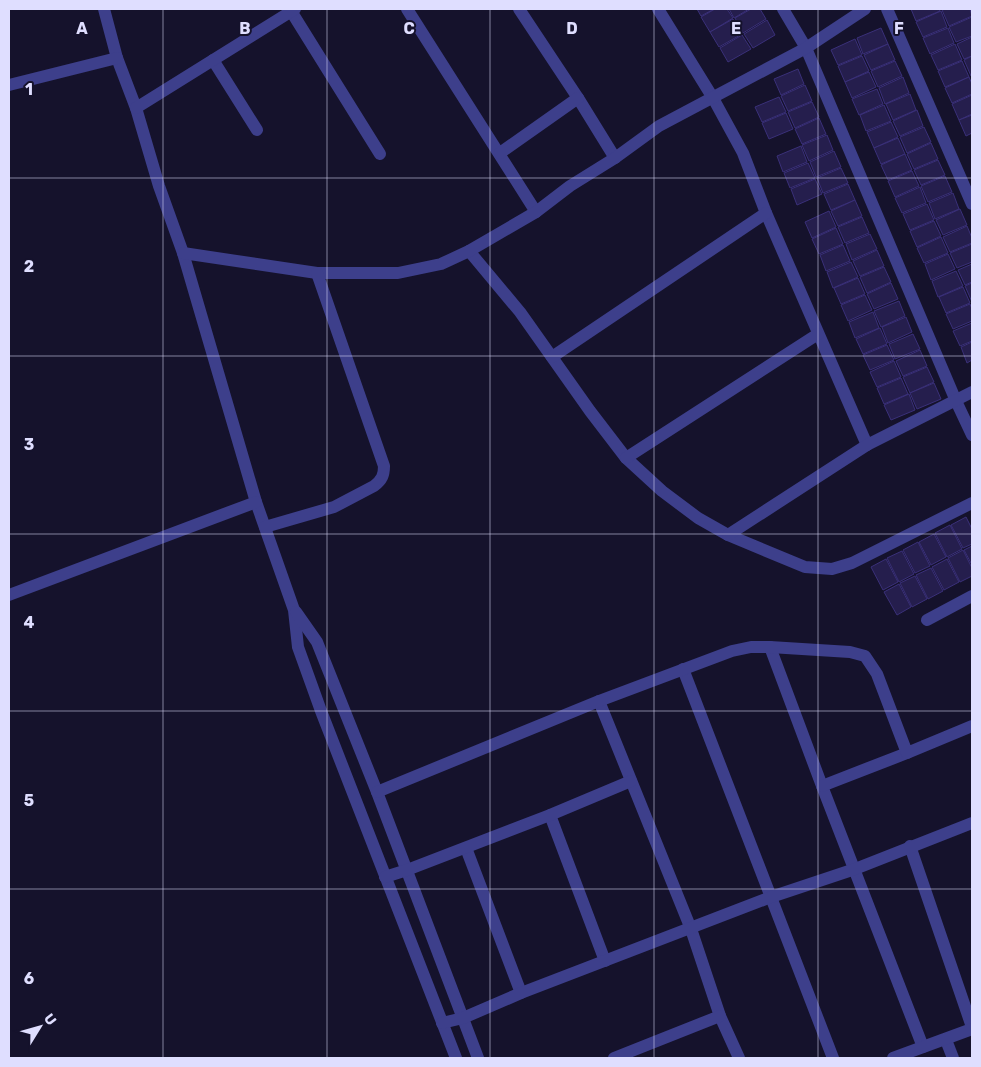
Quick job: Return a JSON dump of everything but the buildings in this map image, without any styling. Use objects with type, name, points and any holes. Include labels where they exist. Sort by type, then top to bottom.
[{"type":"street","points":[[408,9],[536,212]]},
{"type":"street","points":[[519,9],[615,158]]},
{"type":"street","points":[[658,9],[713,98],[743,153],[766,213],[867,445]]},
{"type":"street","points":[[783,9],[806,48],[972,435]]},
{"type":"street","points":[[183,253],[316,273],[398,273],[440,264],[469,251],[536,212],[570,186],[615,158],[659,126],[806,48],[866,9]]},
{"type":"street","points":[[887,9],[972,204]]},
{"type":"street","points":[[106,10],[117,58],[136,108],[159,186],[183,253],[256,502],[294,610],[298,647],[456,1058]]},
{"type":"street","points":[[136,108],[293,10],[380,154]]},
{"type":"street","points":[[9,85],[117,58]]},
{"type":"street","points":[[213,60],[257,130]]},
{"type":"street","points":[[500,154],[578,98]]},
{"type":"street","points":[[552,357],[766,213]]},
{"type":"street","points":[[469,251],[520,312],[590,411],[626,458],[662,491],[698,518],[728,535],[805,567],[832,568],[852,563],[972,503]]},
{"type":"street","points":[[265,527],[334,507],[379,483],[384,475],[384,466],[316,273]]},
{"type":"street","points":[[626,458],[818,334]]},
{"type":"street","points":[[728,535],[867,445],[972,392]]},
{"type":"street","points":[[9,595],[256,502]]},
{"type":"street","points":[[927,620],[972,596]]},
{"type":"street","points":[[294,610],[317,642],[377,792],[478,1058]]},
{"type":"street","points":[[377,792],[599,701],[732,651],[751,647],[850,652],[865,656],[878,674],[907,753]]},
{"type":"street","points":[[770,648],[923,1047]]},
{"type":"street","points":[[683,669],[833,1058]]},
{"type":"street","points":[[599,701],[691,929],[720,1016],[738,1058]]},
{"type":"street","points":[[822,786],[972,726]]},
{"type":"street","points":[[385,877],[466,848],[631,781]]},
{"type":"street","points":[[550,815],[605,961]]},
{"type":"street","points":[[442,1023],[463,1018],[521,993],[771,897],[855,869],[972,823]]},
{"type":"street","points":[[893,1058],[946,1040],[972,1028],[910,846]]},
{"type":"street","points":[[466,848],[521,993]]},
{"type":"street","points":[[411,943],[432,936]]},
{"type":"street","points":[[614,1058],[720,1016]]},
{"type":"street","points":[[946,1040],[953,1058]]}]
